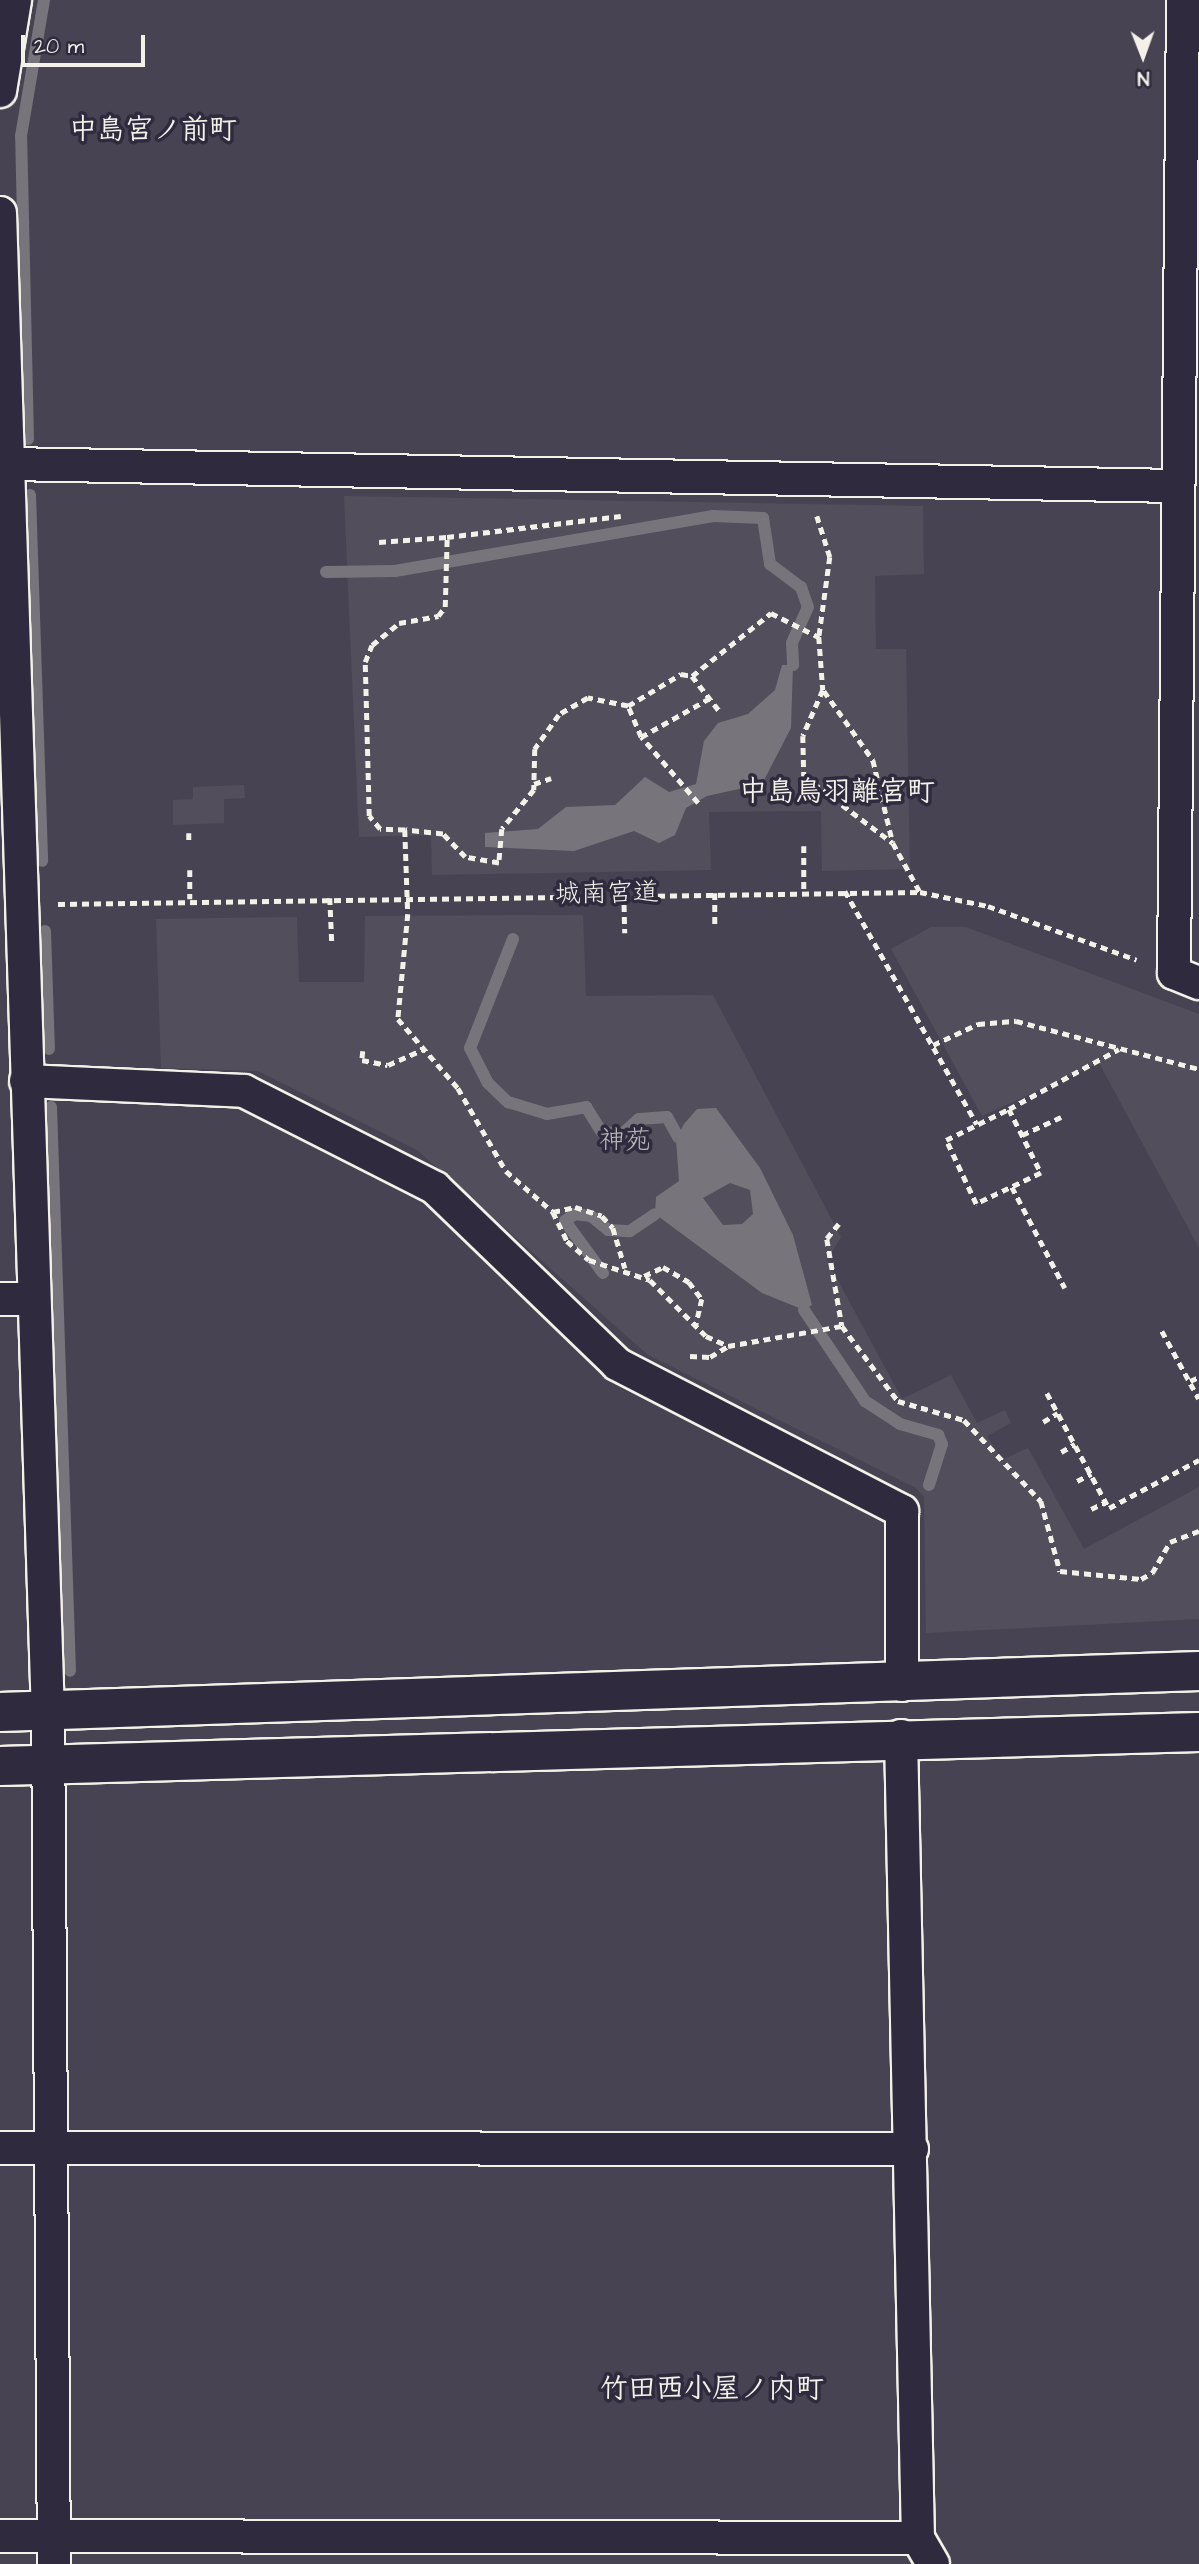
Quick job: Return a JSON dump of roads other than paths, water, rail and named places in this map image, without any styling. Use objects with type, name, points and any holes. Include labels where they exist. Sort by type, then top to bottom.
[{"type":"street","points":[[0,91],[15,0]]},
{"type":"street","points":[[1183,0],[1177,486],[1187,978]]},
{"type":"street","points":[[0,212],[9,464],[10,905],[26,1081],[48,1712],[54,2550]]},
{"type":"street","points":[[9,464],[1177,486]]},
{"type":"street","points":[[26,1081],[244,1091],[435,1188],[617,1364],[902,1511],[902,1685]]},
{"type":"street","points":[[0,1299],[34,1299]]},
{"type":"street","points":[[0,1712],[902,1685],[1199,1671]]},
{"type":"street","points":[[0,1766],[901,1736],[1199,1732]]},
{"type":"street","points":[[0,2536],[54,2550],[926,2551],[901,1736]]},
{"type":"street","points":[[0,2148],[912,2149]]},
{"type":"waterway","points":[[28,439],[21,136],[44,0]]},
{"type":"waterway","points":[[30,495],[42,861]]},
{"type":"waterway","points":[[326,572],[395,571],[713,516],[763,518],[770,564],[801,587],[808,607],[792,643],[793,665]]},
{"type":"waterway","points":[[45,931],[49,1049]]},
{"type":"waterway","points":[[513,939],[470,1048],[488,1083],[508,1102],[547,1114],[586,1107],[601,1131],[621,1135],[639,1119],[667,1117],[678,1137]]},
{"type":"waterway","points":[[51,1107],[70,1671]]},
{"type":"waterway","points":[[603,1273],[565,1221],[575,1214],[591,1216],[608,1230],[630,1231],[655,1214]]},
{"type":"waterway","points":[[804,1310],[865,1401],[900,1424],[938,1435],[942,1444],[929,1485]]},
{"type":"district","name":"中島宮ノ前町","points":[[153,130]]},
{"type":"district","name":"中島鳥羽離宮町","points":[[837,792]]},
{"type":"district","name":"竹田西小屋ノ内町","points":[[712,2389]]},
{"type":"park label","name":"神苑","points":[[625,1141]]}]
